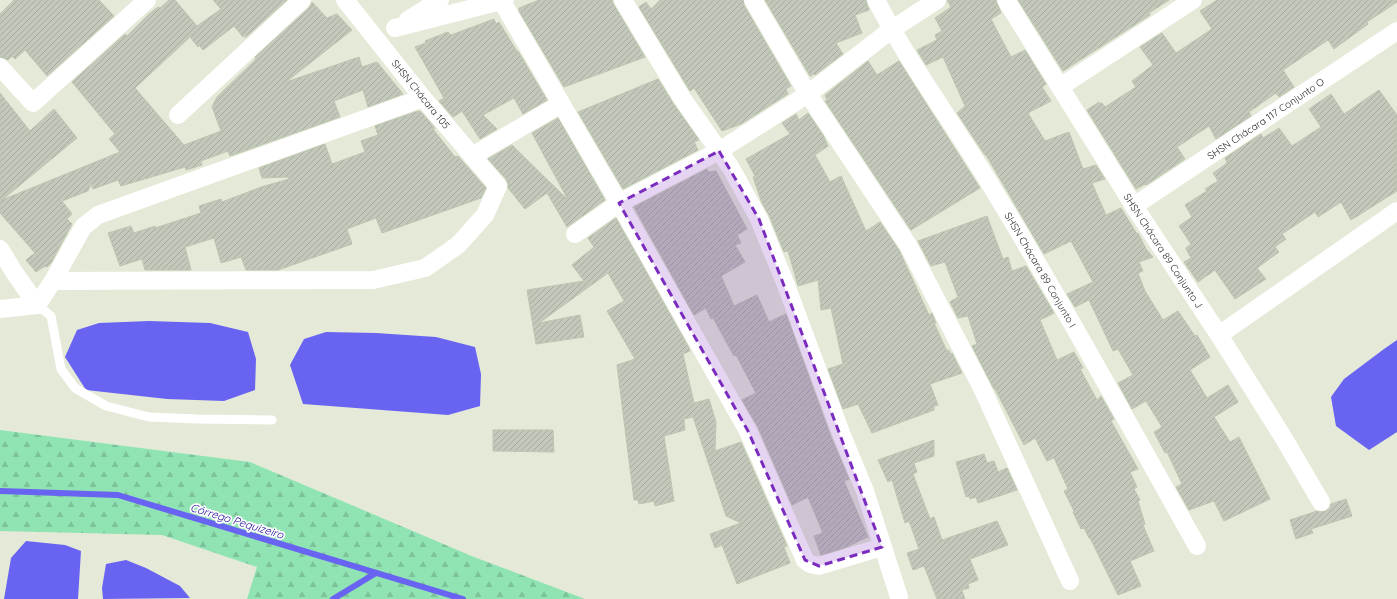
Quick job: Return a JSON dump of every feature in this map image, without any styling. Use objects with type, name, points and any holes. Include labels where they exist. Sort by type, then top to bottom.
[{"type":"street","points":[[0,67],[33,104],[147,0]]},
{"type":"street","points":[[178,115],[302,0]]},
{"type":"street","name":"SHSN Chácara 105","points":[[53,281],[373,280],[425,268],[458,245],[485,215],[498,186],[423,98],[345,0]]},
{"type":"street","points":[[376,39],[440,0]]},
{"type":"street","points":[[395,28],[503,0],[748,430],[806,560],[810,564],[819,566],[882,547]]},
{"type":"street","points":[[753,0],[808,94],[908,245],[982,388],[1070,581]]},
{"type":"street","name":"SHSN Chácara 89 Conjunto I","points":[[876,0],[891,30],[993,188],[1110,390],[1197,546]]},
{"type":"street","points":[[575,234],[619,203],[719,151],[808,94],[891,30],[937,0]]},
{"type":"street","name":"SHSN Chácara 89 Conjunto J","points":[[1006,0],[1134,206],[1219,335],[1283,437],[1321,502]]},
{"type":"street","points":[[1060,87],[1193,0]]},
{"type":"street","points":[[625,1],[675,88],[731,168],[765,234],[786,285],[841,433],[865,491],[899,597]]},
{"type":"street","name":"SHSN Chácara 117 Conjunto O","points":[[1134,206],[1397,31]]},
{"type":"street","points":[[37,305],[53,281],[83,227],[98,215],[423,98]]},
{"type":"street","points":[[472,156],[561,104]]},
{"type":"street","points":[[1219,335],[1397,211]]},
{"type":"street","points":[[0,248],[14,272],[37,305]]},
{"type":"street","points":[[0,308],[37,305]]},
{"type":"lane","points":[[37,305],[51,316],[61,369],[75,388],[106,406],[149,417],[272,420]]},
{"type":"highlighted area","points":[[719,151],[759,219],[882,547],[819,566],[805,560],[748,431],[619,203]]},
{"type":"green space","points":[[0,430],[250,462],[474,557],[585,599],[247,599],[257,567],[162,535],[0,531]]},
{"type":"shaded area","points":[[149,321],[210,323],[248,332],[256,359],[255,390],[224,401],[167,399],[86,390],[65,357],[77,330],[99,323]]},
{"type":"shaded area","points":[[326,332],[376,333],[436,337],[475,347],[481,374],[480,406],[448,415],[303,404],[290,365],[304,339]]},
{"type":"shaded area","points":[[1397,340],[1397,432],[1369,450],[1336,426],[1331,397],[1344,379]]},
{"type":"shaded area","points":[[26,541],[65,545],[81,551],[78,599],[4,599],[11,558]]},
{"type":"shaded area","points":[[126,560],[146,568],[180,586],[190,598],[103,599],[102,588],[106,564]]},
{"type":"building","points":[[14,0],[99,0],[114,16],[47,76],[25,50],[15,59],[12,56],[8,60],[0,57],[0,14]]},
{"type":"building","points":[[169,0],[175,0],[197,26],[221,9],[213,0],[287,0],[245,38],[247,34],[243,37],[234,26],[203,50],[199,45],[198,47],[190,37],[135,88],[184,145],[221,131],[212,107],[217,97],[256,59],[255,57],[309,8],[312,2],[327,18],[337,14],[352,30],[286,82],[359,57],[362,67],[377,62],[403,94],[368,107],[363,90],[334,101],[340,117],[230,156],[228,151],[201,161],[202,165],[186,170],[185,167],[121,186],[118,180],[93,189],[91,184],[88,191],[62,201],[72,214],[67,219],[72,224],[51,263],[47,267],[45,266],[36,272],[26,260],[35,253],[0,213],[0,93],[30,131],[54,109],[77,138],[2,200],[120,152],[109,139],[115,134],[72,82],[125,34],[127,36],[149,14],[158,7],[160,8]]},
{"type":"building","points":[[539,0],[612,0],[645,57],[564,87],[519,11],[519,8]]},
{"type":"building","points":[[660,0],[743,0],[744,5],[791,86],[786,89],[788,94],[741,124],[722,131],[694,88],[690,91],[639,7],[646,2],[651,9]]},
{"type":"building","points":[[765,0],[866,0],[869,10],[855,15],[862,33],[836,43],[843,54],[815,75],[810,76]]},
{"type":"building","points":[[947,0],[996,0],[1001,13],[991,19],[1011,57],[1025,50],[1046,84],[1042,87],[1051,101],[1028,113],[1045,141],[1069,132],[1083,169],[1096,165],[1105,179],[1092,183],[1106,215],[1121,208],[1137,234],[1138,233],[1146,249],[1153,257],[1139,262],[1143,271],[1138,273],[1145,291],[1163,320],[1178,311],[1195,336],[1197,335],[1210,357],[1190,370],[1207,398],[1228,385],[1238,402],[1214,417],[1230,442],[1239,437],[1270,499],[1224,521],[1214,501],[1189,510],[1176,487],[1182,484],[1167,452],[1165,453],[1154,432],[1162,427],[1146,401],[1132,409],[1118,383],[1133,375],[1118,349],[1113,351],[1089,300],[1075,307],[1067,294],[1093,282],[1071,241],[1044,254],[986,155],[957,113],[965,106],[943,57],[926,65],[917,50],[937,40],[935,35],[942,31],[935,18],[951,7]]},
{"type":"building","points":[[1018,0],[1169,0],[1149,13],[1150,15],[1063,71]]},
{"type":"building","points":[[1217,0],[1397,0],[1397,2],[1367,22],[1368,24],[1334,49],[1328,40],[1283,70],[1294,87],[1279,97],[1276,93],[1249,112],[1251,116],[1216,139],[1209,126],[1177,147],[1185,159],[1146,185],[1145,184],[1136,189],[1087,110],[1099,102],[1105,107],[1136,87],[1132,81],[1153,65],[1140,47],[1162,33],[1176,53],[1212,29],[1200,11]]},
{"type":"building","points":[[494,19],[496,24],[499,22],[518,53],[518,51],[547,100],[523,114],[514,98],[483,115],[497,129],[480,139],[462,111],[453,117],[439,101],[444,98],[415,47],[426,43],[425,41],[448,32],[451,35]]},
{"type":"building","points":[[868,61],[877,75],[899,61],[980,188],[911,230],[825,101],[827,100],[825,95]]},
{"type":"building","points":[[658,79],[699,140],[694,142],[698,150],[623,189],[578,112]]},
{"type":"building","points":[[1379,90],[1397,115],[1397,191],[1351,220],[1341,202],[1318,217],[1315,212],[1282,234],[1286,239],[1275,247],[1279,252],[1257,268],[1266,279],[1235,299],[1215,270],[1198,282],[1184,262],[1191,258],[1186,248],[1191,244],[1179,226],[1192,217],[1185,205],[1207,191],[1205,189],[1218,181],[1213,173],[1226,164],[1227,162],[1225,158],[1261,134],[1263,138],[1279,128],[1292,146],[1321,127],[1309,109],[1331,94],[1344,114]]},
{"type":"building","points":[[420,111],[435,128],[433,129],[455,157],[458,156],[486,188],[481,198],[382,233],[376,218],[347,229],[352,244],[278,270],[246,270],[241,257],[221,263],[214,238],[185,247],[191,270],[145,270],[142,259],[120,266],[108,233],[131,226],[134,233],[155,226],[155,228],[201,213],[199,206],[221,199],[222,202],[261,187],[289,179],[288,177],[262,178],[259,168],[325,144],[332,164],[365,152],[361,141],[378,135],[375,126]]},
{"type":"building","points":[[808,113],[823,135],[828,146],[815,155],[830,182],[841,176],[866,231],[880,222],[899,250],[929,315],[932,313],[936,323],[934,323],[947,351],[949,350],[950,354],[952,353],[962,373],[930,384],[938,405],[934,406],[934,410],[872,433],[858,404],[843,409],[828,369],[843,364],[831,308],[821,310],[818,280],[798,286],[788,251],[784,252],[769,215],[762,203],[753,177],[755,176],[746,159],[790,134],[782,123],[796,114],[799,120]]},
{"type":"building","points":[[558,118],[605,200],[567,227],[547,193],[525,209],[508,188],[506,179],[488,159],[512,145],[568,200],[532,133]]},
{"type":"building","points":[[707,169],[708,172],[716,171],[747,229],[737,235],[741,243],[735,245],[745,262],[721,276],[734,306],[757,295],[769,322],[786,314],[831,437],[849,479],[844,481],[868,537],[844,548],[821,555],[814,536],[823,533],[808,497],[792,505],[758,427],[742,400],[756,393],[736,355],[734,356],[713,318],[711,319],[706,308],[694,315],[634,207]]},
{"type":"building","points":[[987,216],[1003,259],[1008,257],[1012,271],[1026,266],[1054,313],[1040,320],[1057,360],[1074,352],[1083,368],[1080,369],[1097,400],[1101,396],[1114,419],[1111,421],[1138,469],[1130,472],[1137,487],[1134,489],[1140,500],[1138,501],[1145,524],[1143,525],[1154,551],[1130,561],[1141,586],[1118,595],[1090,538],[1084,528],[1081,529],[1073,512],[1074,511],[1064,491],[1068,489],[1054,458],[1047,461],[1035,438],[1024,445],[994,389],[972,346],[977,344],[968,316],[958,318],[950,302],[958,297],[945,262],[931,266],[918,241]]},
{"type":"building","points":[[616,218],[689,348],[690,351],[683,354],[694,403],[709,399],[716,422],[715,451],[741,442],[787,546],[784,547],[790,563],[737,584],[722,545],[715,548],[710,534],[741,523],[726,516],[693,417],[684,419],[685,430],[664,436],[674,501],[655,506],[654,501],[639,504],[638,500],[634,500],[617,365],[635,359],[607,311],[624,301],[608,273],[539,323],[580,315],[584,337],[536,344],[527,290],[584,281],[572,265],[594,247],[588,238]]},
{"type":"building","points":[[493,430],[553,430],[554,452],[493,451]]},
{"type":"building","points":[[934,440],[934,456],[914,463],[917,472],[913,474],[930,519],[934,517],[942,540],[997,521],[1008,545],[970,559],[978,580],[968,584],[969,588],[962,590],[965,599],[937,599],[924,566],[913,570],[907,553],[919,549],[909,521],[905,523],[892,480],[888,482],[878,460]]},
{"type":"building","points":[[984,454],[987,463],[994,461],[998,472],[1007,468],[1017,490],[978,503],[976,497],[970,499],[969,496],[966,497],[956,462]]},
{"type":"building","points":[[1346,499],[1352,516],[1311,529],[1313,533],[1296,539],[1290,520],[1317,511],[1326,511],[1330,508],[1331,504]]},
{"type":"waterway","name":"Córrego Pequizeiro","points":[[0,491],[118,495],[463,599]]},
{"type":"waterway","points":[[333,599],[376,573]]}]
